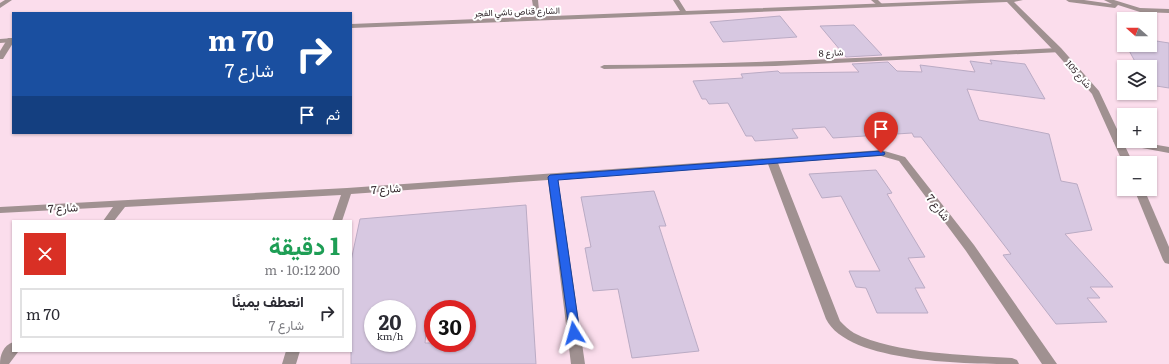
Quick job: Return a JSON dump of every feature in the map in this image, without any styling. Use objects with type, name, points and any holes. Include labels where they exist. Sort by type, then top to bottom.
[{"type":"street","points":[[0,6],[9,0]]},
{"type":"street","points":[[535,0],[538,19]]},
{"type":"street","points":[[676,0],[684,13]]},
{"type":"street","points":[[874,0],[880,5]]},
{"type":"street","name":"شارع 105","points":[[1008,0],[1058,50],[1096,93],[1117,139]]},
{"type":"street","name":"الشارع قناص ناشي الفجر","points":[[352,26],[1020,0]]},
{"type":"street","points":[[1069,0],[1152,12],[1169,12]]},
{"type":"street","points":[[1107,0],[1127,8]]},
{"type":"street","points":[[0,41],[12,40]]},
{"type":"street","points":[[0,57],[12,40]]},
{"type":"street","name":"شارع 8","points":[[604,67],[679,68],[1058,50]]},
{"type":"street","points":[[1157,148],[1169,150]]},
{"type":"street","name":"شارع 7","points":[[0,210],[346,191],[881,153],[902,159],[970,248],[1050,364]]},
{"type":"street","points":[[772,161],[827,308],[836,325],[859,342],[909,355],[1012,364]]},
{"type":"street","points":[[553,177],[578,364]]},
{"type":"street","points":[[336,220],[346,191]]},
{"type":"street","points":[[1142,196],[1169,260]]},
{"type":"street","points":[[109,220],[120,204]]},
{"type":"street","points":[[1,364],[12,349]]},
{"type":"street","points":[[289,364],[293,352]]},
{"type":"building","points":[[780,16],[797,37],[723,42],[710,22]]},
{"type":"building","points":[[854,25],[882,55],[846,57],[820,26]]},
{"type":"building","points":[[1157,41],[1169,43],[1169,88],[1157,86],[1157,60],[1134,60],[1130,52],[1157,52]]},
{"type":"building","points":[[990,60],[1025,64],[1045,99],[967,89],[979,120],[1049,134],[1061,181],[1077,184],[1092,230],[1065,234],[1113,287],[1090,287],[1100,298],[1087,298],[1107,322],[1056,324],[1003,255],[1011,254],[921,137],[914,137],[912,133],[833,138],[825,127],[792,129],[798,138],[755,141],[752,136],[746,136],[728,103],[709,104],[706,99],[702,99],[693,81],[743,78],[741,74],[778,71],[780,73],[859,72],[852,64],[888,62],[897,71],[922,72],[920,65],[975,72],[970,61],[992,64]]},
{"type":"building","points":[[876,170],[892,193],[887,194],[925,257],[908,258],[925,288],[915,288],[928,313],[877,313],[866,288],[856,287],[849,271],[880,271],[841,196],[822,198],[809,174]]},
{"type":"building","points":[[654,191],[666,226],[659,226],[699,351],[632,358],[618,289],[593,291],[585,248],[591,247],[581,197]]},
{"type":"building","points":[[526,205],[536,364],[351,364],[352,256],[360,219]]},
{"type":"route","points":[[574,333],[553,177],[881,153]]}]
